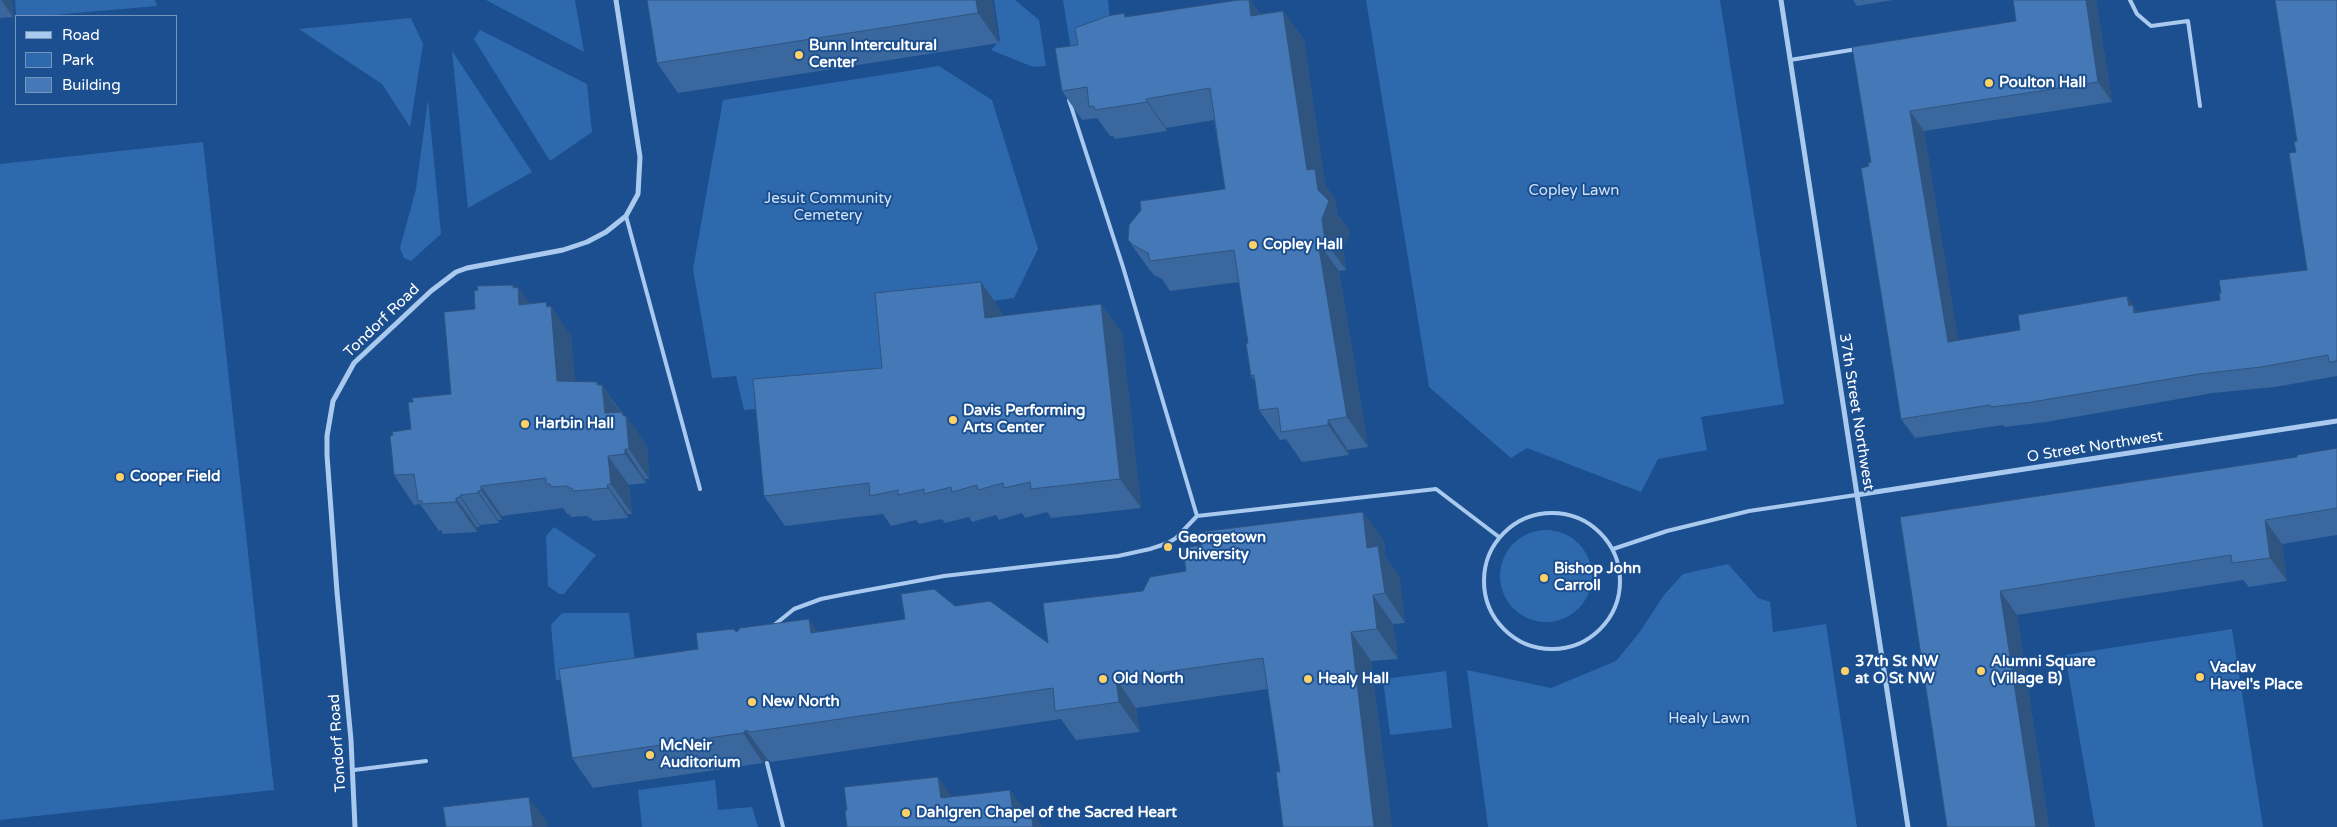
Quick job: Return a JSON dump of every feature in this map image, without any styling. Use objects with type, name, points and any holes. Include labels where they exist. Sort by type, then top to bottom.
[{"type":"street","name":"Tondorf Road","points":[[355,827],[354,770],[327,455],[329,418],[339,388],[354,363],[431,291],[456,272],[467,268],[563,250],[587,242],[606,232],[626,216],[638,194],[640,157],[616,0]]},
{"type":"street","name":"37th Street Northwest","points":[[1780,0],[1908,827]]},
{"type":"street","name":"O Street Northwest","points":[[1856,495],[2337,421]]},
{"type":"lane","points":[[2130,0],[2137,14],[2151,26],[2188,21],[2200,106]]},
{"type":"lane","points":[[1790,60],[1867,48]]},
{"type":"lane","points":[[1068,99],[1123,268],[1197,516]]},
{"type":"lane","points":[[626,216],[700,489]]},
{"type":"lane","points":[[771,628],[794,609],[821,599],[944,576],[1114,556],[1150,549],[1168,543],[1180,535],[1197,516],[1436,488],[1499,536]]},
{"type":"lane","points":[[1613,550],[1667,531],[1749,512],[1856,495]]},
{"type":"lane","points":[[1560,513],[1581,519],[1600,531],[1613,550],[1620,571],[1620,594],[1612,616],[1596,634],[1576,646],[1554,650],[1530,647],[1510,636],[1495,620],[1485,600],[1483,577],[1488,556],[1499,536],[1516,522],[1537,514],[1560,513]]},
{"type":"lane","points":[[354,770],[426,761]]},
{"type":"lane","points":[[768,763],[783,827]]},
{"type":"green space","points":[[15,0],[155,0],[157,6],[54,15],[16,15]]},
{"type":"green space","points":[[486,0],[575,0],[584,52]]},
{"type":"green space","points":[[994,0],[1015,0],[1039,20],[1046,66],[1033,67],[991,50],[1000,40]]},
{"type":"green space","points":[[1063,0],[1108,0],[1112,40],[1071,50]]},
{"type":"green space","name":"Copley Lawn","points":[[1366,0],[1720,0],[1784,404],[1701,417],[1707,450],[1658,459],[1641,492],[1527,448],[1511,458],[1429,387]]},
{"type":"green space","points":[[411,18],[423,44],[410,127],[382,84],[299,29]]},
{"type":"green space","points":[[480,30],[587,84],[592,132],[550,161],[474,39]]},
{"type":"green space","points":[[452,51],[532,172],[468,208]]},
{"type":"green space","name":"Jesuit Community Cemetery","points":[[939,66],[992,100],[1038,249],[1014,298],[885,316],[892,398],[744,410],[736,376],[712,378],[693,269],[723,100]]},
{"type":"green space","points":[[428,100],[441,234],[411,261],[404,258],[400,248],[416,189]]},
{"type":"green space","name":"Cooper Field","points":[[203,142],[274,790],[0,820],[0,164]]},
{"type":"green space","points":[[554,527],[596,555],[564,594],[559,594],[548,586],[546,536]]},
{"type":"green space","points":[[1546,530],[1564,533],[1579,543],[1589,558],[1592,576],[1589,594],[1579,609],[1564,619],[1546,622],[1528,619],[1513,609],[1503,594],[1500,576],[1503,558],[1513,543],[1528,533]]},
{"type":"green space","name":"Healy Lawn","points":[[1728,564],[1758,598],[1770,602],[1773,632],[1826,624],[1857,827],[1488,827],[1467,670],[1551,688],[1616,661],[1639,633],[1664,595],[1683,574]]},
{"type":"green space","points":[[562,613],[629,613],[636,671],[556,680],[551,625]]},
{"type":"green space","points":[[2232,629],[2263,827],[2095,827],[2065,655]]},
{"type":"green space","points":[[1446,671],[1452,728],[1390,735],[1383,679]]},
{"type":"green space","points":[[715,780],[718,810],[752,807],[758,827],[642,827],[638,790]]},
{"type":"building","points":[[647,0],[976,0],[978,13],[657,63]]},
{"type":"building","name":"Copley Hall","points":[[1249,0],[1251,16],[1283,11],[1307,170],[1315,169],[1318,190],[1329,201],[1322,219],[1325,241],[1318,242],[1347,417],[1328,420],[1328,425],[1281,432],[1278,408],[1259,410],[1254,375],[1251,376],[1246,344],[1248,343],[1234,250],[1150,261],[1148,253],[1128,240],[1129,225],[1141,210],[1140,201],[1225,189],[1210,88],[1146,99],[1147,102],[1095,110],[1094,106],[1089,107],[1087,87],[1062,91],[1055,48],[1078,45],[1075,28],[1108,16],[1124,13],[1125,17]]},
{"type":"building","points":[[2013,0],[2086,0],[2098,82],[1910,111],[1948,342],[2020,330],[2018,315],[2127,296],[2129,306],[2133,305],[2134,313],[2220,300],[2219,280],[2307,270],[2289,153],[2296,152],[2294,142],[2297,141],[2275,0],[2337,0],[2337,361],[2329,362],[2328,355],[2032,402],[1991,407],[1990,405],[1901,419],[1861,168],[1869,166],[1868,163],[1871,162],[1852,47],[2016,21]]},
{"type":"building","name":"Davis Performing Arts Center","points":[[981,282],[985,318],[1101,304],[1120,479],[1031,489],[1030,482],[1004,488],[1003,483],[978,490],[977,485],[952,492],[951,487],[924,494],[924,489],[898,495],[898,490],[870,496],[869,483],[764,496],[753,379],[882,368],[875,293]]},
{"type":"building","name":"Harbin Hall","points":[[513,285],[513,288],[518,287],[519,305],[546,302],[547,307],[551,306],[557,381],[597,382],[597,385],[602,385],[605,413],[622,412],[623,416],[626,416],[629,449],[625,449],[625,454],[608,456],[611,484],[607,485],[608,488],[573,491],[568,486],[551,487],[550,484],[546,484],[546,478],[481,486],[481,490],[478,493],[460,495],[460,497],[456,498],[456,502],[422,504],[422,501],[418,501],[414,474],[394,475],[390,436],[393,435],[392,432],[411,429],[408,402],[413,402],[412,398],[451,394],[444,312],[475,309],[474,291],[478,290],[477,286]]},
{"type":"building","points":[[2337,448],[2337,508],[2265,520],[2270,558],[2232,563],[2231,555],[2000,591],[2036,827],[1947,827],[1900,517],[2297,457],[2297,455]]},
{"type":"building","points":[[1363,512],[1367,548],[1378,546],[1385,593],[1373,595],[1377,629],[1351,632],[1374,827],[1283,827],[1276,772],[1280,772],[1263,658],[1116,679],[1119,702],[1055,711],[1053,688],[750,732],[746,730],[743,733],[572,758],[559,669],[698,649],[696,633],[733,629],[737,632],[740,628],[809,619],[811,633],[905,619],[901,594],[934,589],[955,606],[990,601],[1048,643],[1043,603],[1143,591],[1150,577],[1186,571],[1183,548],[1202,545],[1200,532]]},
{"type":"building","points":[[938,777],[941,798],[1010,790],[1013,814],[1031,811],[1033,827],[847,827],[844,787]]},
{"type":"building","points":[[529,797],[533,827],[446,827],[443,807]]},
{"type":"place","name":"Bunn Intercultural Center","points":[[799,55]]},
{"type":"place","name":"Poulton Hall","points":[[1989,83]]},
{"type":"place","name":"Copley Hall","points":[[1253,245]]},
{"type":"place","name":"Davis Performing Arts Center","points":[[953,420]]},
{"type":"place","name":"Harbin Hall","points":[[525,424]]},
{"type":"place","name":"Cooper Field","points":[[120,477]]},
{"type":"place","name":"Georgetown University","points":[[1168,547]]},
{"type":"place","name":"Bishop John Carroll","points":[[1544,578]]},
{"type":"place","name":"37th St NW at O St NW","points":[[1845,671]]},
{"type":"place","name":"Alumni Square (Village B)","points":[[1981,671]]},
{"type":"place","name":"Vaclav Havel's Place","points":[[2200,677]]},
{"type":"place","name":"Old North","points":[[1103,679]]},
{"type":"place","name":"Healy Hall","points":[[1308,679]]},
{"type":"place","name":"New North","points":[[752,702]]},
{"type":"place","name":"McNeir Auditorium","points":[[650,755]]},
{"type":"place","name":"Dahlgren Chapel of the Sacred Heart","points":[[906,813]]}]
